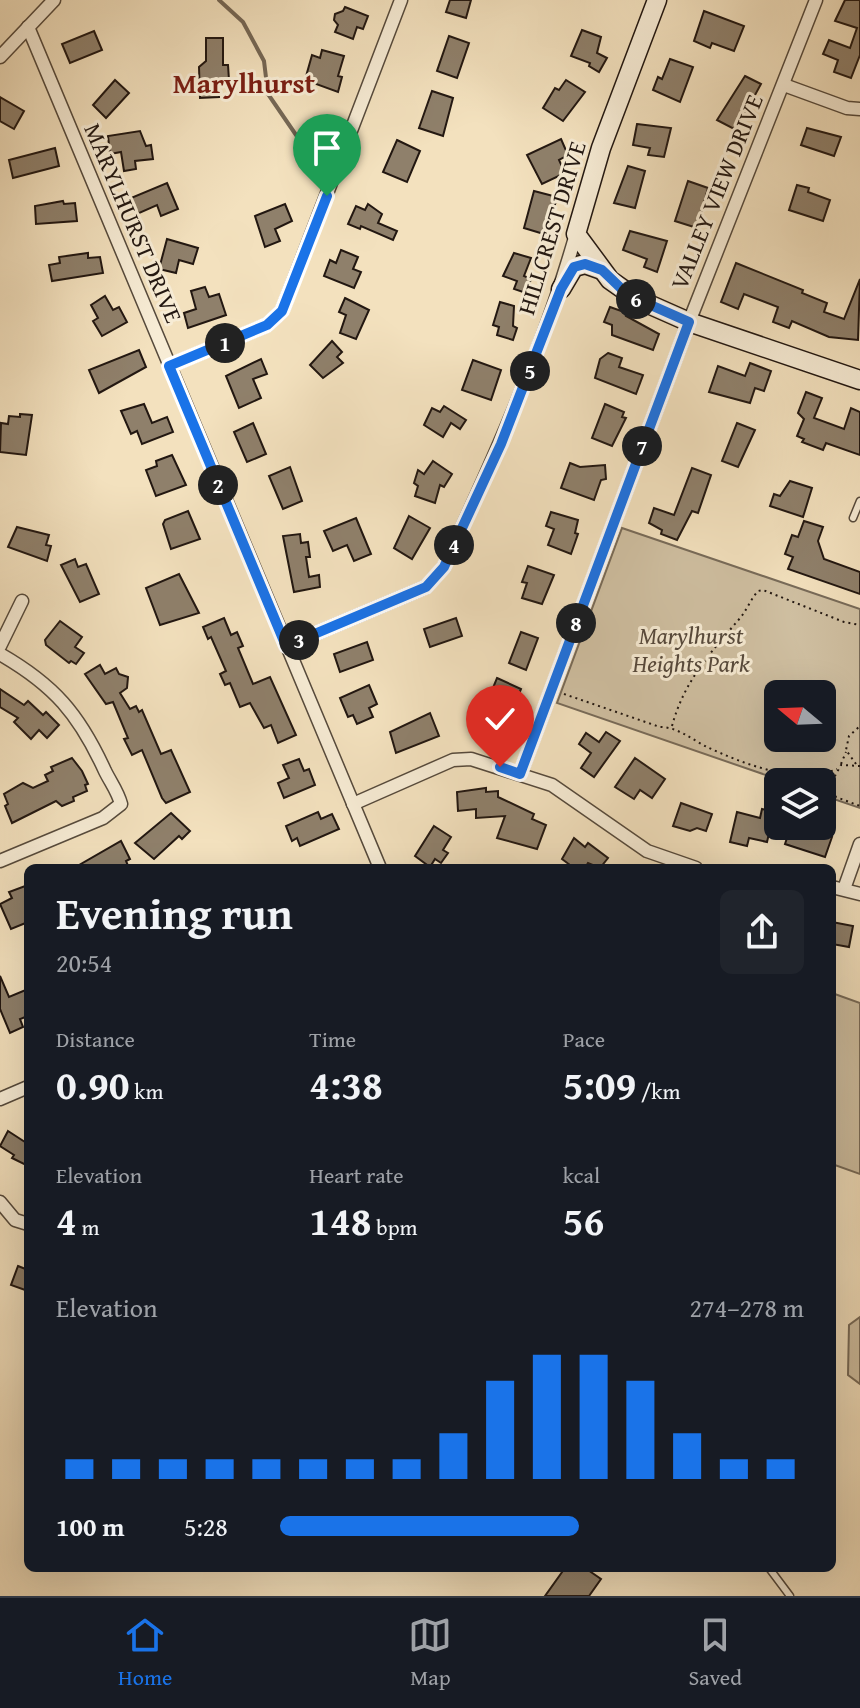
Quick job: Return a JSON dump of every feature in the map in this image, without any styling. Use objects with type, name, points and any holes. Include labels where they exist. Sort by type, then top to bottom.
[{"type":"street","points":[[2,50],[54,0]]},
{"type":"street","points":[[169,366],[267,325],[282,311],[401,0]]},
{"type":"street","name":"HILLCREST DRIVE","points":[[286,646],[426,587],[444,567],[501,444],[561,289],[601,148],[657,0]]},
{"type":"street","name":"VALLEY VIEW DRIVE","points":[[520,774],[689,322],[816,0]]},
{"type":"street","name":"MARYLHURST DRIVE","points":[[28,27],[378,864]]},
{"type":"street","points":[[784,85],[847,108],[860,109]]},
{"type":"street","points":[[576,234],[602,270],[628,295],[689,322],[860,380]]},
{"type":"street","points":[[561,289],[569,274],[579,265],[602,270]]},
{"type":"street","points":[[0,646],[22,601]]},
{"type":"street","points":[[0,654],[45,683],[67,705],[87,731],[121,804],[103,818],[0,861]]},
{"type":"street","points":[[353,804],[453,760],[471,759],[552,785],[647,851],[684,864]]},
{"type":"street","points":[[860,844],[838,888],[860,894]]},
{"type":"street","points":[[0,1099],[24,1089]]},
{"type":"street","points":[[0,1202],[15,1220],[24,1223]]},
{"type":"lane","points":[[853,518],[860,501]]},
{"type":"lane","points":[[772,1572],[790,1596]]},
{"type":"path","points":[[672,727],[680,701],[699,665],[758,591],[763,590],[844,622],[860,625]]},
{"type":"path","points":[[563,694],[660,727],[672,727],[731,758],[766,768]]},
{"type":"path","points":[[837,769],[849,736],[860,726]]},
{"type":"path","points":[[846,750],[859,766]]},
{"type":"path","points":[[841,765],[859,766]]},
{"type":"path","points":[[836,797],[860,806]]},
{"type":"green space","name":"Marylhurst Heights Park","points":[[622,528],[860,609],[860,808],[836,800],[836,768],[764,768],[764,774],[557,703]]},
{"type":"green space","points":[[836,994],[860,1003],[860,1174],[836,1165]]},
{"type":"green space","points":[[860,1317],[860,1384],[848,1375],[849,1325]]},
{"type":"building","points":[[450,0],[471,0],[466,18],[446,12]]},
{"type":"building","points":[[845,0],[860,0],[860,55],[851,78],[834,72],[838,60],[823,54],[829,40],[850,48],[857,28],[835,21]]},
{"type":"building","points":[[345,7],[368,16],[363,29],[357,27],[353,39],[335,32],[338,25],[334,20],[335,14]]},
{"type":"building","points":[[704,11],[744,26],[734,51],[712,43],[710,48],[694,41]]},
{"type":"building","points":[[582,30],[601,37],[597,53],[607,58],[599,72],[589,66],[590,63],[571,56]]},
{"type":"building","points":[[94,31],[102,50],[70,63],[62,44]]},
{"type":"building","points":[[449,36],[469,43],[457,78],[437,71]]},
{"type":"building","points":[[206,38],[223,38],[223,65],[228,65],[229,80],[218,80],[219,97],[200,98],[199,67],[206,61]]},
{"type":"building","points":[[322,50],[344,56],[338,76],[342,77],[338,92],[305,80],[312,55],[320,58]]},
{"type":"building","points":[[670,59],[693,67],[680,102],[653,90],[658,77],[662,79]]},
{"type":"building","points":[[745,76],[761,84],[736,130],[717,120]]},
{"type":"building","points":[[115,80],[129,93],[106,118],[93,105]]},
{"type":"building","points":[[566,80],[585,92],[563,121],[543,108],[555,88],[559,90]]},
{"type":"building","points":[[432,91],[453,98],[443,136],[419,128]]},
{"type":"building","points":[[0,97],[24,111],[14,129],[0,121]]},
{"type":"building","points":[[637,124],[671,128],[664,157],[648,155],[650,148],[633,145]]},
{"type":"building","points":[[807,128],[841,137],[834,156],[801,145]]},
{"type":"building","points":[[140,131],[146,146],[151,145],[153,159],[135,161],[136,169],[124,171],[121,152],[110,154],[108,136]]},
{"type":"building","points":[[561,139],[568,155],[559,160],[565,173],[542,184],[527,155]]},
{"type":"building","points":[[397,140],[420,151],[407,182],[383,172]]},
{"type":"building","points":[[55,148],[59,166],[13,178],[9,160]]},
{"type":"building","points":[[628,166],[645,171],[635,208],[614,203]]},
{"type":"building","points":[[688,181],[708,188],[697,228],[675,221]]},
{"type":"building","points":[[167,183],[178,209],[161,216],[157,205],[137,214],[131,198]]},
{"type":"building","points":[[797,185],[830,200],[823,221],[789,210]]},
{"type":"building","points":[[534,191],[557,197],[547,235],[524,228]]},
{"type":"building","points":[[63,201],[64,204],[75,203],[77,221],[36,224],[35,206]]},
{"type":"building","points":[[285,204],[292,221],[275,229],[280,241],[265,247],[255,216]]},
{"type":"building","points":[[368,204],[382,214],[378,223],[397,231],[393,240],[361,226],[360,229],[348,224],[356,206],[365,210]]},
{"type":"building","points":[[630,231],[667,241],[657,272],[644,267],[647,259],[623,250]]},
{"type":"building","points":[[167,239],[198,248],[193,264],[179,260],[176,273],[159,269]]},
{"type":"building","points":[[341,250],[358,257],[353,269],[361,272],[354,288],[324,276],[330,260],[336,263]]},
{"type":"building","points":[[88,253],[88,258],[100,257],[103,273],[52,281],[49,265],[60,263],[59,257]]},
{"type":"building","points":[[514,253],[531,258],[524,276],[531,279],[526,293],[514,289],[517,281],[503,276]]},
{"type":"building","points":[[736,263],[803,290],[802,293],[827,303],[824,312],[844,319],[860,279],[858,340],[829,337],[792,321],[789,328],[773,322],[778,307],[744,294],[738,309],[721,302]]},
{"type":"building","points":[[205,287],[209,297],[219,294],[226,315],[188,328],[184,313],[196,309],[191,291]]},
{"type":"building","points":[[105,296],[113,310],[119,307],[127,322],[102,336],[93,321],[98,318],[91,305]]},
{"type":"building","points":[[345,298],[369,310],[356,339],[340,333],[346,315],[339,312]]},
{"type":"building","points":[[500,302],[514,306],[513,326],[517,328],[513,340],[497,335],[499,327],[493,325]]},
{"type":"building","points":[[610,307],[627,313],[626,316],[659,334],[653,350],[612,335],[612,325],[604,322]]},
{"type":"building","points":[[332,341],[342,352],[337,357],[343,363],[323,378],[310,365]]},
{"type":"building","points":[[139,350],[146,367],[99,393],[89,370]]},
{"type":"building","points":[[608,353],[622,358],[619,367],[643,375],[636,394],[595,378],[600,359]]},
{"type":"building","points":[[261,359],[267,374],[253,379],[261,398],[239,408],[226,376]]},
{"type":"building","points":[[473,360],[501,370],[491,400],[462,390]]},
{"type":"building","points":[[750,363],[771,371],[764,391],[755,388],[750,403],[709,392],[718,366],[745,376]]},
{"type":"building","points":[[806,392],[822,398],[814,418],[844,429],[851,408],[860,412],[860,455],[826,443],[823,450],[802,442],[804,439],[797,436],[804,419],[798,413]]},
{"type":"building","points":[[144,404],[152,423],[167,417],[173,432],[142,444],[137,431],[131,434],[121,411]]},
{"type":"building","points":[[605,404],[624,412],[622,417],[626,418],[612,446],[592,438]]},
{"type":"building","points":[[444,406],[466,420],[460,429],[451,423],[443,437],[424,425],[432,408],[440,412]]},
{"type":"building","points":[[20,414],[32,415],[26,455],[0,452],[1,423],[8,424],[9,416],[20,417]]},
{"type":"building","points":[[253,423],[266,454],[247,462],[234,432]]},
{"type":"building","points":[[737,423],[755,430],[738,467],[722,461]]},
{"type":"building","points":[[172,455],[186,485],[156,496],[146,470],[157,466],[156,461]]},
{"type":"building","points":[[433,461],[452,474],[444,487],[440,485],[435,503],[415,496],[418,486],[414,483],[418,470],[424,474]]},
{"type":"building","points":[[570,463],[580,467],[605,465],[606,479],[601,480],[594,500],[561,488]]},
{"type":"building","points":[[290,467],[302,501],[283,509],[269,476]]},
{"type":"building","points":[[692,468],[711,475],[698,513],[692,511],[677,540],[661,534],[662,530],[649,523],[654,508],[674,515]]},
{"type":"building","points":[[790,481],[812,488],[803,517],[770,506],[774,494],[780,496]]},
{"type":"building","points":[[188,511],[200,539],[171,549],[163,524],[165,520]]},
{"type":"building","points":[[551,512],[578,520],[575,533],[578,534],[571,554],[548,545],[554,529],[546,526]]},
{"type":"building","points":[[409,516],[430,528],[412,559],[394,548]]},
{"type":"building","points":[[356,518],[371,554],[354,561],[347,545],[333,551],[324,531]]},
{"type":"building","points":[[804,521],[823,527],[818,541],[824,559],[860,572],[860,594],[788,569],[793,557],[785,554],[792,535],[798,537]]},
{"type":"building","points":[[17,527],[49,535],[46,545],[51,546],[47,561],[8,547]]},
{"type":"building","points":[[300,534],[301,543],[308,542],[310,557],[306,557],[309,577],[319,575],[320,587],[294,592],[283,536]]},
{"type":"building","points":[[75,559],[78,567],[86,564],[99,594],[80,602],[61,565]]},
{"type":"building","points":[[528,566],[554,575],[542,604],[522,598],[527,583],[522,582]]},
{"type":"building","points":[[179,574],[199,613],[160,625],[146,588]]},
{"type":"building","points":[[224,618],[231,635],[237,632],[243,646],[238,648],[253,684],[270,677],[296,735],[278,743],[271,725],[264,728],[250,703],[240,707],[230,683],[225,685],[220,674],[226,671],[211,637],[208,639],[203,627]]},
{"type":"building","points":[[456,618],[462,636],[430,647],[424,629]]},
{"type":"building","points":[[60,621],[82,637],[75,647],[84,653],[76,664],[69,663],[46,645],[45,640]]},
{"type":"building","points":[[521,632],[538,638],[526,670],[509,663]]},
{"type":"building","points":[[367,642],[373,660],[340,672],[334,654]]},
{"type":"building","points":[[100,665],[105,674],[116,668],[119,674],[128,677],[127,688],[120,693],[130,709],[136,706],[139,712],[142,710],[161,754],[171,750],[190,792],[166,803],[162,798],[142,750],[132,755],[113,702],[106,704],[85,674]]},
{"type":"building","points":[[497,678],[521,689],[503,732],[479,722]]},
{"type":"building","points":[[369,685],[377,704],[369,708],[373,717],[357,724],[353,715],[348,717],[340,698]]},
{"type":"building","points":[[0,689],[24,705],[28,701],[59,725],[47,738],[39,730],[31,739],[14,722],[18,718],[0,707]]},
{"type":"building","points":[[430,713],[439,736],[396,753],[390,732]]},
{"type":"building","points":[[606,732],[620,741],[594,777],[581,768],[591,753],[579,744],[586,733],[599,742]]},
{"type":"building","points":[[72,758],[88,784],[85,785],[87,791],[73,797],[74,801],[62,806],[56,801],[12,823],[4,794],[23,783],[33,788],[48,781],[45,775],[53,771],[51,767]]},
{"type":"building","points":[[635,758],[665,779],[652,798],[640,790],[634,799],[615,787]]},
{"type":"building","points":[[299,759],[304,771],[309,769],[315,785],[284,798],[278,783],[289,778],[283,765]]},
{"type":"building","points":[[486,788],[486,792],[498,791],[498,797],[534,814],[532,819],[546,825],[537,849],[497,838],[505,816],[476,818],[476,809],[458,811],[457,792]]},
{"type":"building","points":[[681,803],[712,814],[706,831],[673,826]]},
{"type":"building","points":[[764,810],[764,840],[767,842],[749,838],[747,846],[730,842],[737,812],[760,818]]},
{"type":"building","points":[[318,812],[321,819],[332,814],[339,829],[300,846],[297,838],[292,841],[286,826]]},
{"type":"building","points":[[171,813],[190,831],[182,839],[179,836],[154,859],[135,843]]},
{"type":"building","points":[[434,826],[451,837],[443,850],[448,853],[441,863],[435,859],[432,864],[426,864],[415,856]]},
{"type":"building","points":[[574,838],[585,847],[588,843],[608,858],[603,864],[569,864],[562,859]]},
{"type":"building","points":[[786,840],[831,840],[825,857],[785,844]]},
{"type":"building","points":[[121,841],[130,859],[126,861],[127,864],[81,864]]},
{"type":"building","points":[[24,886],[24,924],[11,929],[0,904],[12,898],[9,892]]},
{"type":"building","points":[[836,923],[853,926],[849,947],[836,945]]},
{"type":"building","points":[[0,976],[9,997],[24,991],[24,1018],[20,1019],[23,1027],[10,1033],[0,1009]]},
{"type":"building","points":[[8,1131],[24,1141],[24,1164],[12,1158],[14,1155],[0,1146]]},
{"type":"building","points":[[18,1266],[24,1268],[24,1290],[11,1285]]},
{"type":"building","points":[[562,1572],[591,1572],[601,1579],[589,1596],[545,1596]]},
{"type":"waterway","points":[[219,0],[243,22],[264,61],[268,94],[307,151]]},
{"type":"district","name":"Marylhurst","points":[[244,83]]},
{"type":"route","points":[[327,196],[282,311],[267,325],[169,366],[286,646],[426,587],[436,579],[501,444],[561,289],[574,267],[585,264],[602,270],[628,295],[689,322],[520,774],[500,767]]}]
